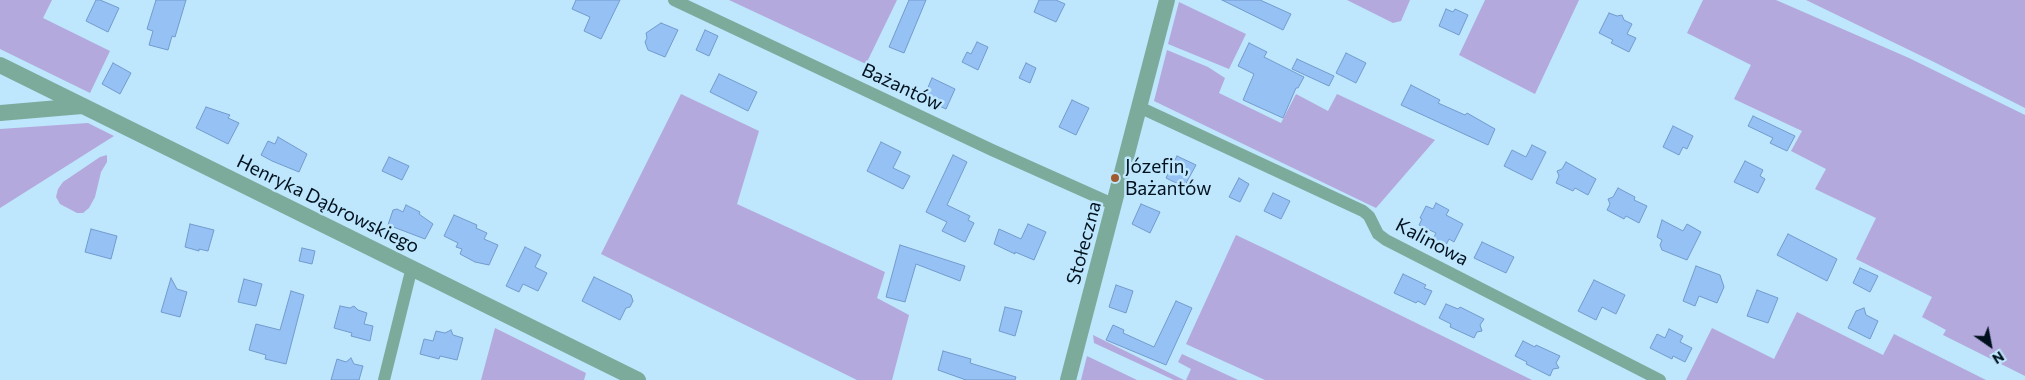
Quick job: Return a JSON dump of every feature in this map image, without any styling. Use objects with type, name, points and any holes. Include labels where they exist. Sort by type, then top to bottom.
[{"type":"street","name":"Bażantów","points":[[674,0],[983,146],[1115,205]]},
{"type":"street","name":"Stołeczna","points":[[1068,380],[1168,0]]},
{"type":"street","name":"Henryka Dąbrowskiego","points":[[0,65],[638,380]]},
{"type":"street","points":[[0,113],[83,106]]},
{"type":"street","name":"Kalinowa","points":[[1139,106],[1363,211],[1369,216],[1378,234],[1386,240],[1660,380]]},
{"type":"street","points":[[384,380],[412,267]]},
{"type":"shaded area","points":[[0,0],[52,0],[43,18],[110,51],[90,93],[0,49]]},
{"type":"shaded area","points":[[729,0],[897,0],[866,64]]},
{"type":"shaded area","points":[[1347,0],[1410,0],[1401,21],[1393,23]]},
{"type":"shaded area","points":[[1485,0],[1579,0],[1535,94],[1459,55]]},
{"type":"shaded area","points":[[1703,0],[1776,0],[1909,58],[2025,115],[2025,376],[1943,335],[1946,330],[1922,317],[1932,297],[1856,259],[1876,218],[1815,189],[1826,169],[1791,151],[1802,131],[1734,99],[1751,65],[1687,33]]},
{"type":"shaded area","points":[[1806,0],[2025,0],[2025,108],[1934,62]]},
{"type":"shaded area","points":[[1179,2],[1246,34],[1229,69],[1168,44]]},
{"type":"shaded area","points":[[1167,50],[1208,67],[1225,78],[1219,93],[1281,123],[1296,94],[1328,111],[1337,94],[1435,140],[1376,208],[1154,101]]},
{"type":"shaded area","points":[[681,94],[759,131],[737,204],[885,272],[877,298],[909,315],[892,380],[857,380],[601,254]]},
{"type":"shaded area","points":[[88,123],[114,136],[0,208],[0,129]]},
{"type":"shaded area","points":[[107,155],[107,162],[101,172],[95,197],[89,208],[83,213],[77,213],[60,204],[56,197],[58,189],[63,182],[100,157]]},
{"type":"shaded area","points":[[1236,235],[1532,380],[1265,380],[1186,344]]},
{"type":"shaded area","points":[[1797,312],[1883,355],[1894,334],[1986,380],[1686,380],[1712,328],[1774,359]]},
{"type":"shaded area","points":[[495,328],[586,373],[584,380],[481,380]]},
{"type":"shaded area","points":[[1093,335],[1184,380],[1174,380],[1094,343]]},
{"type":"shaded area","points":[[1182,354],[1238,380],[1186,380],[1191,369],[1178,362]]},
{"type":"shaded area","points":[[1087,356],[1137,380],[1081,380]]},
{"type":"building","points":[[96,0],[119,8],[108,32],[86,21]]},
{"type":"building","points":[[156,0],[186,0],[175,37],[172,36],[168,50],[149,45],[153,31],[147,29]]},
{"type":"building","points":[[576,0],[620,0],[601,39],[584,31],[590,17],[572,9]]},
{"type":"building","points":[[909,0],[926,0],[904,53],[889,47]]},
{"type":"building","points":[[1039,0],[1056,0],[1065,4],[1056,22],[1034,12]]},
{"type":"building","points":[[1222,0],[1260,0],[1291,14],[1283,30]]},
{"type":"building","points":[[1446,9],[1453,12],[1455,9],[1468,15],[1459,35],[1439,26]]},
{"type":"building","points":[[1609,13],[1617,16],[1622,15],[1624,20],[1632,24],[1627,34],[1636,38],[1629,52],[1611,43],[1613,40],[1599,33]]},
{"type":"building","points":[[661,23],[678,30],[665,57],[648,50],[645,42],[647,38],[646,33]]},
{"type":"building","points":[[705,30],[718,36],[709,56],[696,50]]},
{"type":"building","points":[[977,42],[988,47],[978,70],[962,62],[967,52],[971,54]]},
{"type":"building","points":[[1249,43],[1267,52],[1264,57],[1304,77],[1298,88],[1296,88],[1283,118],[1243,100],[1254,74],[1238,66]]},
{"type":"building","points":[[1346,53],[1366,63],[1356,83],[1336,73]]},
{"type":"building","points":[[1297,59],[1334,76],[1329,86],[1292,69]]},
{"type":"building","points":[[113,63],[131,73],[120,94],[102,84]]},
{"type":"building","points":[[1026,63],[1036,68],[1030,83],[1019,78]]},
{"type":"building","points":[[719,74],[757,92],[748,111],[710,92]]},
{"type":"building","points":[[932,78],[955,89],[946,109],[923,99]]},
{"type":"building","points":[[1411,85],[1440,100],[1438,103],[1465,115],[1467,113],[1495,129],[1488,145],[1401,105]]},
{"type":"building","points":[[1072,100],[1089,108],[1076,135],[1059,127]]},
{"type":"building","points":[[206,107],[230,115],[228,118],[239,123],[228,144],[196,128]]},
{"type":"building","points":[[1753,116],[1795,136],[1787,151],[1770,143],[1773,138],[1748,126]]},
{"type":"building","points":[[1673,126],[1693,136],[1687,149],[1683,147],[1679,155],[1663,147]]},
{"type":"building","points":[[278,137],[307,154],[299,172],[261,155],[268,141],[275,144]]},
{"type":"building","points":[[881,142],[901,152],[893,168],[910,176],[903,189],[867,171]]},
{"type":"building","points":[[1532,145],[1546,152],[1532,180],[1504,166],[1512,150],[1526,157]]},
{"type":"building","points":[[953,155],[967,162],[947,205],[970,216],[968,220],[974,223],[965,242],[942,231],[947,222],[926,212]]},
{"type":"building","points":[[1177,156],[1196,165],[1184,187],[1166,178]]},
{"type":"building","points":[[389,157],[409,166],[402,180],[382,171]]},
{"type":"building","points":[[1745,161],[1763,170],[1760,176],[1765,179],[1758,193],[1734,182]]},
{"type":"building","points":[[1566,162],[1596,179],[1588,195],[1575,188],[1573,191],[1556,183],[1559,176],[1557,171],[1562,169]]},
{"type":"building","points":[[1239,178],[1249,184],[1240,202],[1229,197]]},
{"type":"building","points":[[1618,188],[1635,197],[1634,200],[1647,206],[1639,223],[1626,216],[1624,219],[1607,210],[1610,204],[1608,199],[1613,197]]},
{"type":"building","points":[[1273,193],[1290,201],[1281,219],[1264,211]]},
{"type":"building","points":[[1436,203],[1449,210],[1446,215],[1463,224],[1454,242],[1449,239],[1446,245],[1433,239],[1436,233],[1419,225],[1426,206],[1433,209]]},
{"type":"building","points":[[1141,204],[1160,212],[1150,233],[1132,224]]},
{"type":"building","points":[[406,205],[420,212],[419,214],[433,224],[425,239],[388,225],[393,210],[397,209],[403,212]]},
{"type":"building","points":[[454,215],[477,225],[476,228],[487,233],[484,239],[498,245],[489,265],[475,262],[460,254],[462,249],[456,247],[458,243],[444,236]]},
{"type":"building","points":[[1662,220],[1683,231],[1687,224],[1701,232],[1687,260],[1662,250],[1660,245],[1662,240],[1657,237]]},
{"type":"building","points":[[190,224],[214,230],[208,251],[199,249],[199,251],[185,247]]},
{"type":"building","points":[[1028,224],[1046,232],[1034,260],[994,244],[999,229],[1021,239]]},
{"type":"building","points":[[91,229],[117,236],[111,259],[85,252]]},
{"type":"building","points":[[1788,234],[1837,259],[1827,281],[1777,255]]},
{"type":"building","points":[[1482,242],[1514,257],[1506,273],[1474,258]]},
{"type":"building","points":[[900,245],[965,266],[960,281],[916,264],[905,302],[886,297]]},
{"type":"building","points":[[525,247],[541,255],[535,267],[547,273],[538,291],[523,284],[519,292],[506,286]]},
{"type":"building","points":[[302,248],[315,251],[312,264],[299,261]]},
{"type":"building","points":[[1696,266],[1720,275],[1724,287],[1717,303],[1699,296],[1695,306],[1683,301]]},
{"type":"building","points":[[1860,268],[1878,276],[1870,292],[1853,283]]},
{"type":"building","points":[[1403,274],[1426,285],[1424,288],[1432,291],[1425,305],[1394,293]]},
{"type":"building","points":[[594,277],[631,295],[633,301],[630,307],[626,308],[620,320],[582,301]]},
{"type":"building","points":[[171,278],[177,289],[187,292],[180,317],[161,312]]},
{"type":"building","points":[[244,279],[262,284],[256,306],[238,302]]},
{"type":"building","points":[[1594,280],[1625,295],[1616,314],[1602,307],[1596,320],[1578,311]]},
{"type":"building","points":[[1116,285],[1133,291],[1126,313],[1109,307]]},
{"type":"building","points":[[1757,290],[1778,298],[1768,323],[1747,316]]},
{"type":"building","points":[[291,291],[304,295],[286,364],[265,359],[266,355],[249,350],[256,324],[280,330]]},
{"type":"building","points":[[1176,301],[1192,308],[1166,365],[1106,340],[1113,325],[1124,330],[1123,333],[1154,347]]},
{"type":"building","points":[[1446,304],[1458,309],[1460,307],[1484,319],[1480,325],[1482,331],[1477,332],[1474,338],[1450,327],[1451,324],[1439,318]]},
{"type":"building","points":[[340,306],[350,308],[354,306],[358,310],[367,313],[364,324],[373,326],[370,341],[351,336],[352,333],[334,328]]},
{"type":"building","points":[[1005,307],[1022,311],[1015,336],[999,331]]},
{"type":"building","points":[[1864,308],[1866,315],[1878,321],[1870,339],[1848,328],[1856,311]]},
{"type":"building","points":[[1669,329],[1683,336],[1680,342],[1692,348],[1685,362],[1673,356],[1672,359],[1650,348],[1657,334],[1665,338]]},
{"type":"building","points":[[451,330],[453,335],[463,338],[457,360],[440,356],[439,359],[420,354],[424,339],[433,341],[436,331],[445,333]]},
{"type":"building","points":[[1523,341],[1560,356],[1556,363],[1559,368],[1553,369],[1550,376],[1515,356]]},
{"type":"building","points":[[943,351],[971,359],[970,363],[1016,377],[1015,380],[966,380],[938,370]]},
{"type":"building","points":[[351,358],[354,364],[363,366],[359,380],[331,380],[337,359],[346,362]]},
{"type":"place","name":"Józefin, Bażantów","points":[[1115,178]]}]
